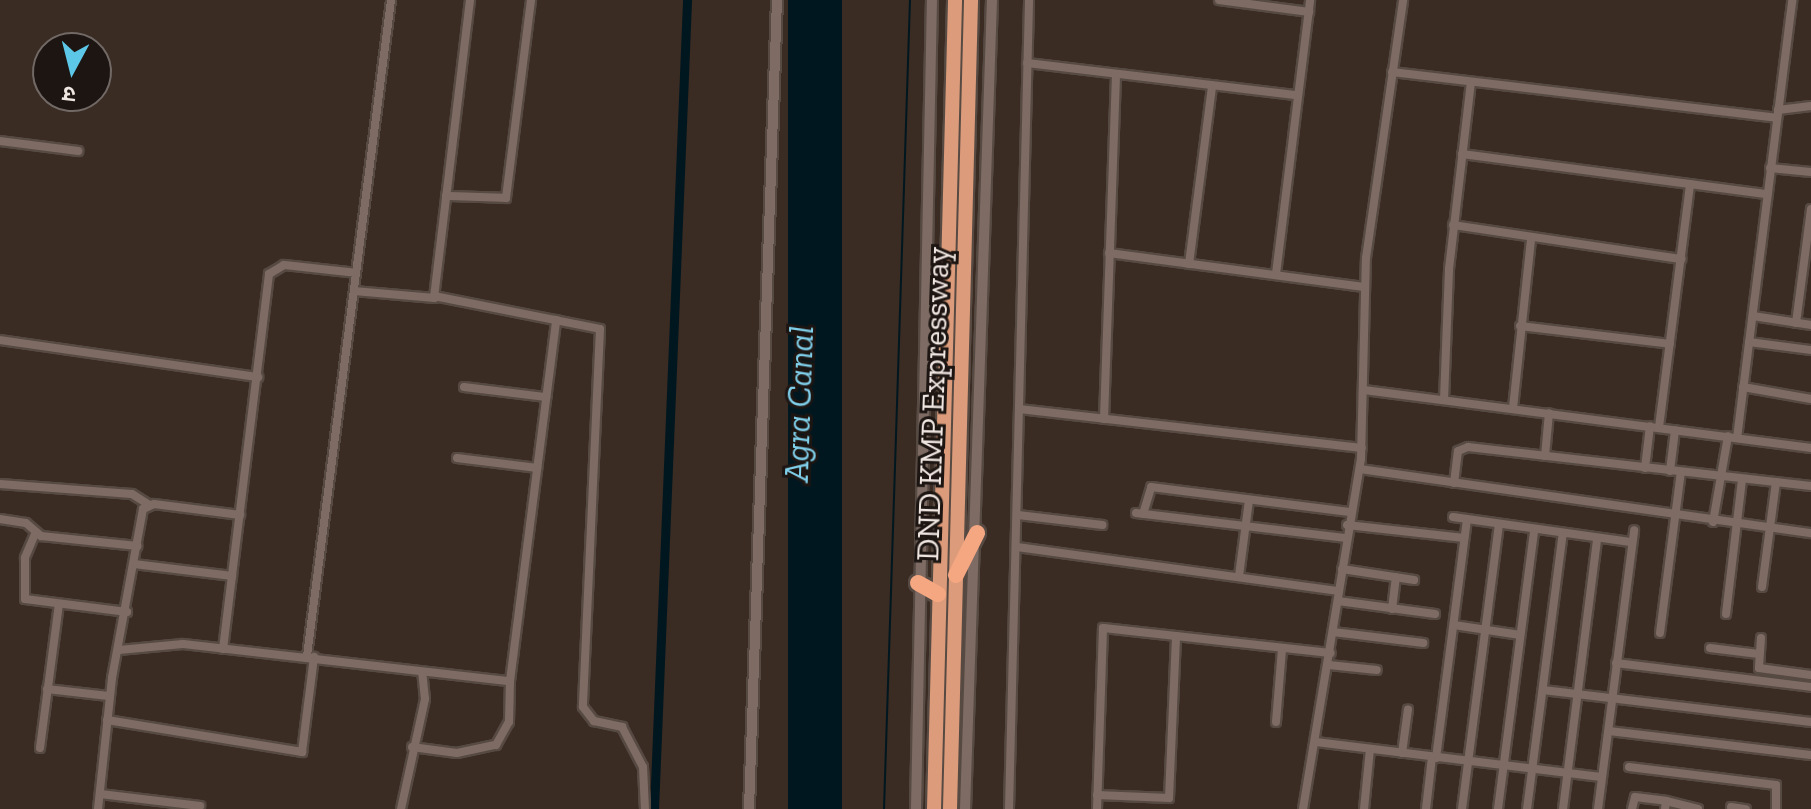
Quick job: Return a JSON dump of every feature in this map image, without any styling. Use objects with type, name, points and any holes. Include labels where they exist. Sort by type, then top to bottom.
[{"type":"highway","name":"DND KMP Expressway","points":[[934,809],[955,0]]},
{"type":"highway","name":"DND KMP Expressway","points":[[950,809],[971,0]]},
{"type":"highway","points":[[956,575],[977,533]]},
{"type":"highway","points":[[918,583],[938,594]]},
{"type":"street","points":[[107,720],[302,752],[356,273],[391,0]]},
{"type":"street","points":[[435,298],[470,0]]},
{"type":"street","points":[[446,196],[506,198],[531,0]]},
{"type":"street","points":[[749,809],[777,0]]},
{"type":"street","points":[[916,809],[918,583],[932,0]]},
{"type":"street","points":[[965,809],[977,533],[992,0]]},
{"type":"street","points":[[1009,809],[1029,0]]},
{"type":"street","points":[[1219,0],[1309,12]]},
{"type":"street","points":[[1276,274],[1310,0]]},
{"type":"street","points":[[1303,809],[1331,653],[1349,512],[1360,469],[1364,287],[1403,0]]},
{"type":"street","points":[[1713,522],[1720,476],[1733,437],[1743,387],[1792,0]]},
{"type":"street","points":[[1027,63],[1297,95]]},
{"type":"street","points":[[1392,72],[1777,114],[1811,106]]},
{"type":"street","points":[[1104,419],[1116,74]]},
{"type":"street","points":[[1444,400],[1453,225],[1471,82]]},
{"type":"street","points":[[1189,264],[1212,86]]},
{"type":"street","points":[[0,141],[78,151]]},
{"type":"street","points":[[1462,154],[1767,194]]},
{"type":"street","points":[[1770,168],[1811,172]]},
{"type":"street","points":[[1645,468],[1670,344],[1690,184]]},
{"type":"street","points":[[1796,323],[1811,209]]},
{"type":"street","points":[[1453,225],[1681,259]]},
{"type":"street","points":[[1513,408],[1531,239]]},
{"type":"street","points":[[1109,253],[1364,287]]},
{"type":"street","points":[[223,649],[272,269],[356,273]]},
{"type":"street","points":[[354,291],[435,298],[595,325],[601,334],[583,711],[622,727],[643,767],[645,809]]},
{"type":"street","points":[[1753,316],[1811,325]]},
{"type":"street","points":[[412,747],[457,753],[496,745],[509,722],[510,681],[556,320]]},
{"type":"street","points":[[1520,326],[1670,344]]},
{"type":"street","points":[[0,340],[258,377]]},
{"type":"street","points":[[1749,342],[1811,350]]},
{"type":"street","points":[[464,387],[546,397]]},
{"type":"street","points":[[1743,387],[1811,399]]},
{"type":"street","points":[[1364,390],[1811,448]]},
{"type":"street","points":[[1019,409],[1362,448]]},
{"type":"street","points":[[1545,456],[1549,413]]},
{"type":"street","points":[[1670,471],[1675,430]]},
{"type":"street","points":[[1454,483],[1461,449],[1811,486]]},
{"type":"street","points":[[457,458],[537,468]]},
{"type":"street","points":[[1360,469],[1713,522],[1811,533]]},
{"type":"street","points":[[1660,633],[1681,472]]},
{"type":"street","points":[[1726,614],[1742,479]]},
{"type":"street","points":[[1762,587],[1776,482]]},
{"type":"street","points":[[0,484],[132,494],[148,504],[240,515]]},
{"type":"street","points":[[1345,538],[1140,514],[1151,487],[1349,512]]},
{"type":"street","points":[[1239,576],[1249,500]]},
{"type":"street","points":[[98,809],[109,696],[137,546],[148,504]]},
{"type":"street","points":[[1018,515],[1102,525]]},
{"type":"street","points":[[1453,517],[1632,542]]},
{"type":"street","points":[[0,519],[26,523],[35,534],[137,546]]},
{"type":"street","points":[[1426,809],[1467,520]]},
{"type":"street","points":[[1347,525],[1464,538]]},
{"type":"street","points":[[1462,809],[1488,630],[1499,525]]},
{"type":"street","points":[[1498,809],[1534,530]]},
{"type":"street","points":[[1598,809],[1634,530]]},
{"type":"street","points":[[1527,809],[1563,533]]},
{"type":"street","points":[[35,534],[22,593],[59,604],[127,612]]},
{"type":"street","points":[[1563,809],[1597,538]]},
{"type":"street","points":[[1017,547],[1339,591]]},
{"type":"street","points":[[134,564],[232,576]]},
{"type":"street","points":[[1342,569],[1414,580]]},
{"type":"street","points":[[1392,609],[1396,577]]},
{"type":"street","points":[[1338,601],[1435,614]]},
{"type":"street","points":[[40,748],[59,604]]},
{"type":"street","points":[[1454,625],[1520,635]]},
{"type":"street","points":[[1097,809],[1101,630],[1331,653]]},
{"type":"street","points":[[1333,632],[1423,643]]},
{"type":"street","points":[[1097,795],[1169,798],[1176,636]]},
{"type":"street","points":[[1761,638],[1761,669],[1811,675]]},
{"type":"street","points":[[1710,648],[1759,654]]},
{"type":"street","points":[[119,650],[223,649],[311,656],[510,681]]},
{"type":"street","points":[[1276,722],[1282,649]]},
{"type":"street","points":[[1616,663],[1811,687]]},
{"type":"street","points":[[1329,665],[1377,670]]},
{"type":"street","points":[[401,809],[412,747],[425,699],[422,672]]},
{"type":"street","points":[[47,689],[109,696]]},
{"type":"street","points":[[1543,690],[1811,722]]},
{"type":"street","points":[[1402,753],[1408,709]]},
{"type":"street","points":[[1609,731],[1811,755]]},
{"type":"street","points":[[1316,742],[1601,777]]},
{"type":"street","points":[[1364,809],[1370,749]]},
{"type":"street","points":[[1629,767],[1776,785],[1776,809]]},
{"type":"street","points":[[100,794],[200,806]]},
{"type":"street","points":[[1632,809],[1635,797],[1698,809]]},
{"type":"street","points":[[1731,807],[1746,809]]},
{"type":"water","name":"Agra Canal","points":[[788,0],[842,0],[842,809],[788,809]]},
{"type":"waterway","points":[[654,809],[687,0]]},
{"type":"waterway","points":[[884,809],[910,0]]}]
